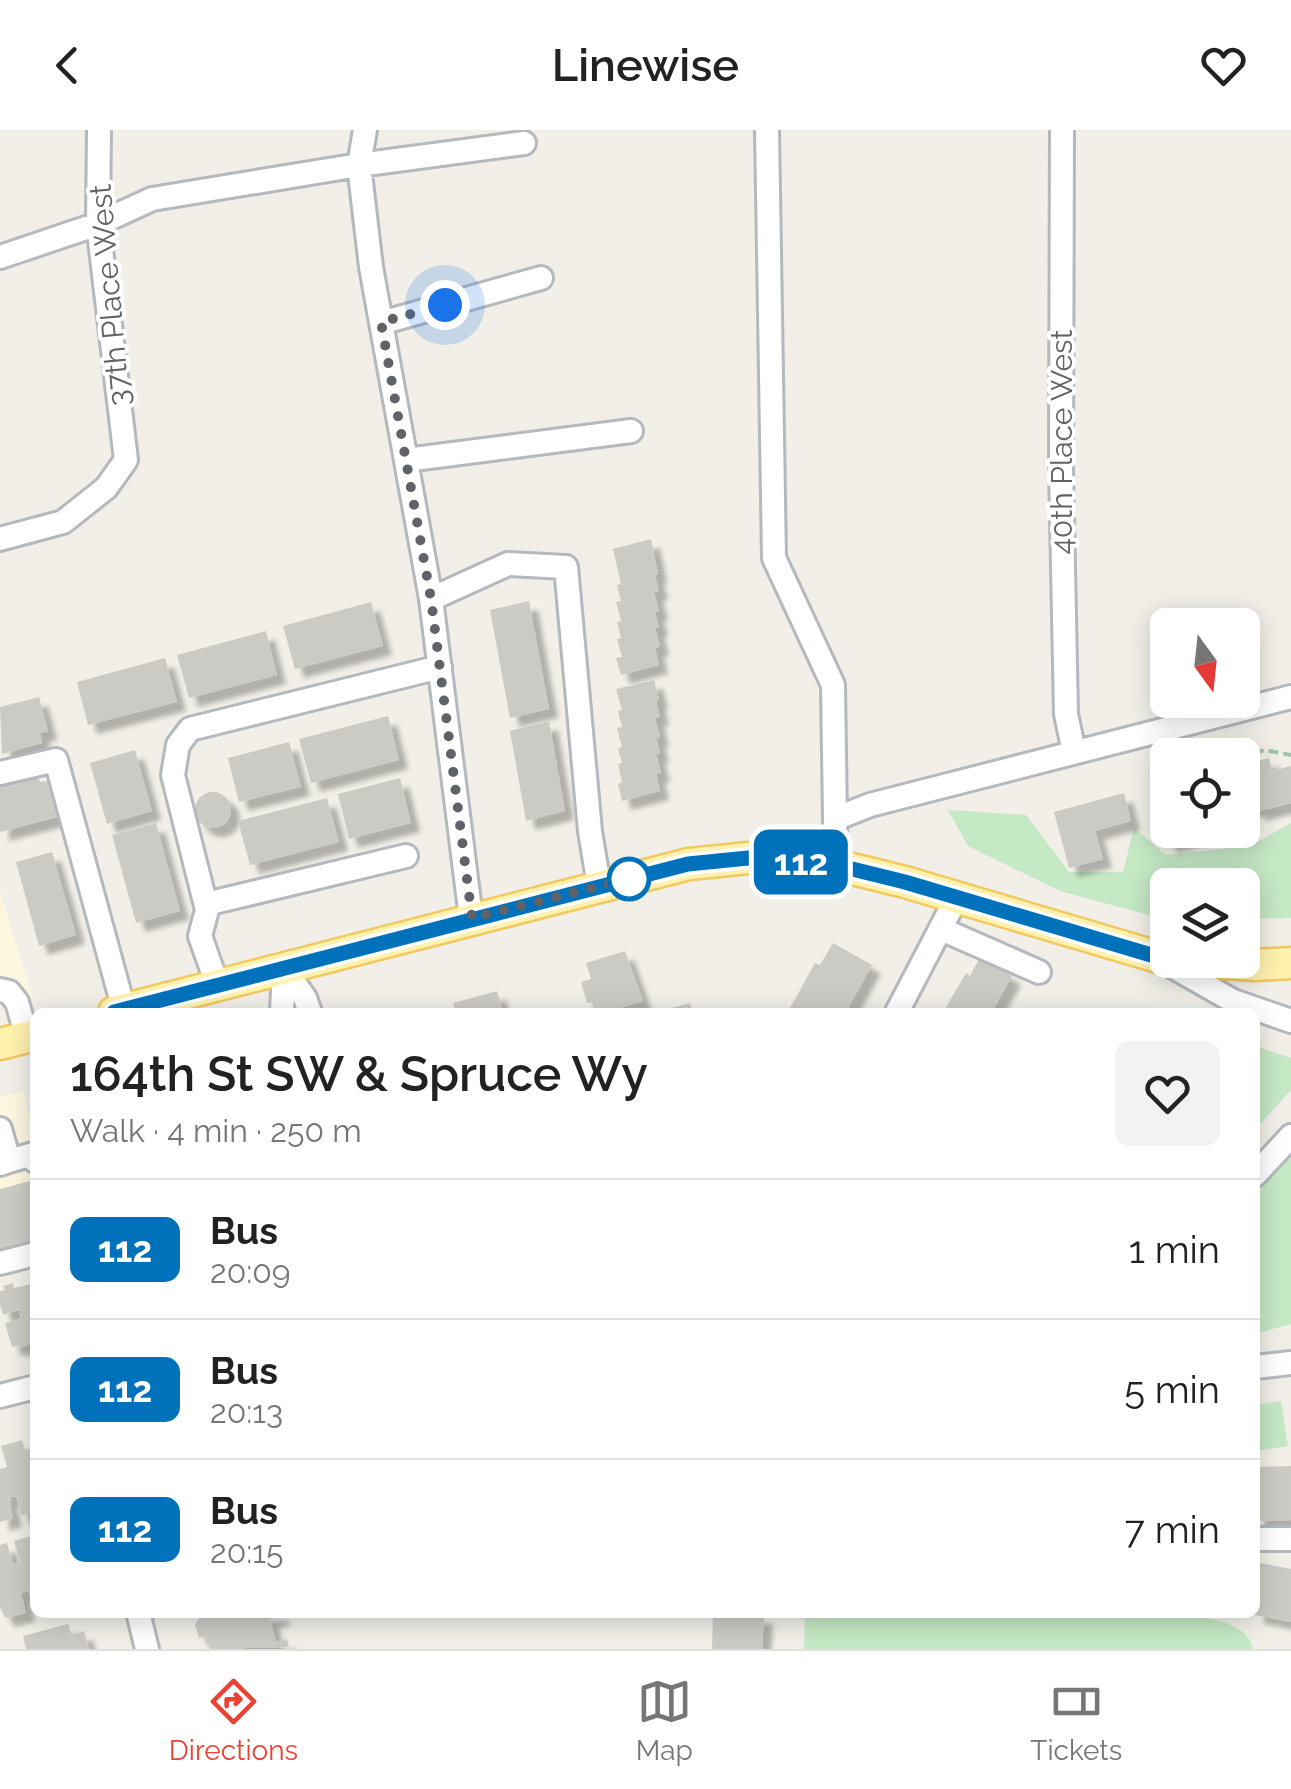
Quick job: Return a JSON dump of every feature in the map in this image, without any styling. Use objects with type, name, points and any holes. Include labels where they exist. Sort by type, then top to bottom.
[{"type":"main road","points":[[130,1008],[688,864],[748,858],[836,865],[1150,955]]},
{"type":"main road","points":[[1260,965],[1291,963]]},
{"type":"street","name":"37th Place West","points":[[0,539],[63,522],[106,488],[126,460],[98,224],[99,130]]},
{"type":"street","points":[[365,130],[359,165],[381,322],[431,599],[472,918]]},
{"type":"street","points":[[767,130],[774,558],[833,685],[836,865]]},
{"type":"street","name":"40th Place West","points":[[1062,130],[1066,714],[1074,752]]},
{"type":"street","points":[[0,257],[98,224],[152,199],[359,165],[524,144]]},
{"type":"street","points":[[381,322],[541,278]]},
{"type":"street","points":[[406,460],[631,431]]},
{"type":"street","points":[[431,599],[508,564],[566,567],[590,830],[599,886]]},
{"type":"street","points":[[217,984],[200,936],[206,904],[173,775],[178,745],[190,729],[440,667]]},
{"type":"street","points":[[835,820],[870,805],[1291,697]]},
{"type":"street","points":[[0,772],[56,760],[118,1008]]},
{"type":"street","points":[[206,904],[406,856]]},
{"type":"street","points":[[899,1008],[957,897]]},
{"type":"street","points":[[941,928],[1040,972]]},
{"type":"street","points":[[282,1008],[284,968]]},
{"type":"street","points":[[284,968],[309,1008]]},
{"type":"street","points":[[1195,978],[1252,1008]]},
{"type":"street","points":[[0,990],[9,992],[17,1002],[21,1039]]},
{"type":"street","points":[[1260,1011],[1291,1022]]},
{"type":"street","points":[[0,1129],[4,1163],[30,1155]]},
{"type":"street","points":[[1260,1170],[1291,1136]]},
{"type":"street","points":[[0,1263],[30,1255]]},
{"type":"street","points":[[1260,1366],[1291,1363]]},
{"type":"street","points":[[0,1396],[30,1388]]},
{"type":"street","points":[[1260,1539],[1291,1538]]},
{"type":"street","points":[[139,1618],[147,1649]]},
{"type":"path","points":[[1260,751],[1291,755]]},
{"type":"shaded area","points":[[0,891],[32,996],[0,1005]]},
{"type":"shaded area","points":[[23,1091],[30,1118],[30,1269],[0,1278],[0,1096]]},
{"type":"green space","points":[[948,810],[1026,815],[1069,872],[1123,872],[1134,828],[1150,842],[1150,848],[1158,848],[1166,855],[1260,848],[1260,840],[1291,823],[1291,918],[1260,919],[1260,868],[1150,868],[1150,915],[1060,891],[968,846]]},
{"type":"green space","points":[[1260,1048],[1291,1058],[1291,1090],[1260,1124]]},
{"type":"green space","points":[[1291,1147],[1291,1324],[1260,1333],[1260,1185]]},
{"type":"green space","points":[[1281,1401],[1288,1446],[1260,1450],[1260,1404]]},
{"type":"green space","points":[[805,1618],[1206,1618],[1243,1632],[1253,1649],[804,1649]]},
{"type":"building","points":[[651,539],[658,574],[655,575],[659,591],[654,592],[659,611],[655,612],[659,628],[655,628],[660,646],[655,648],[659,665],[621,675],[616,658],[622,657],[617,639],[621,638],[617,622],[621,621],[616,602],[621,601],[617,585],[621,584],[613,549]]},
{"type":"building","points":[[529,601],[549,709],[510,718],[490,610]]},
{"type":"building","points":[[371,602],[383,646],[295,669],[283,626]]},
{"type":"building","points":[[266,631],[277,675],[189,698],[177,655]]},
{"type":"building","points":[[165,658],[177,702],[88,725],[77,682]]},
{"type":"building","points":[[654,680],[660,717],[655,718],[660,737],[656,738],[660,753],[656,754],[661,773],[656,774],[660,791],[622,801],[618,748],[622,747],[617,728],[622,727],[618,711],[622,710],[616,689]]},
{"type":"building","points":[[39,697],[48,731],[40,733],[42,743],[2,754],[0,707]]},
{"type":"building","points":[[388,716],[399,760],[311,783],[299,739]]},
{"type":"building","points":[[549,721],[565,811],[526,821],[510,731]]},
{"type":"building","points":[[289,742],[301,787],[239,802],[228,758]]},
{"type":"building","points":[[135,750],[152,811],[107,824],[90,763]]},
{"type":"building","points":[[1269,758],[1272,771],[1291,766],[1291,803],[1260,811],[1260,760]]},
{"type":"building","points":[[38,776],[40,782],[48,781],[57,817],[0,832],[0,786]]},
{"type":"building","points":[[400,778],[411,823],[349,839],[338,794]]},
{"type":"building","points":[[213,792],[226,797],[231,810],[226,823],[213,828],[200,823],[195,810],[200,797]]},
{"type":"building","points":[[1124,793],[1131,821],[1095,831],[1103,859],[1069,868],[1054,812]]},
{"type":"building","points":[[327,798],[339,842],[250,865],[238,821]]},
{"type":"building","points":[[156,823],[180,911],[136,923],[112,835]]},
{"type":"building","points":[[52,852],[76,935],[39,946],[16,862]]},
{"type":"building","points":[[833,943],[872,965],[848,1008],[790,1008],[815,963],[820,965]]},
{"type":"building","points":[[625,951],[643,1001],[620,1008],[594,1008],[592,1002],[587,1003],[581,982],[591,979],[586,963]]},
{"type":"building","points":[[980,957],[1012,976],[994,1008],[945,1008],[966,973],[970,976]]},
{"type":"building","points":[[497,991],[502,1008],[455,1008],[453,1003]]},
{"type":"building","points":[[30,1181],[30,1243],[0,1251],[0,1189]]},
{"type":"building","points":[[30,1284],[30,1344],[19,1349],[18,1345],[12,1347],[5,1323],[21,1319],[19,1310],[3,1315],[3,1286]]},
{"type":"building","points":[[22,1440],[26,1453],[30,1452],[30,1513],[21,1516],[16,1496],[8,1498],[13,1518],[0,1522],[0,1469],[7,1467],[1,1446]]},
{"type":"building","points":[[1291,1466],[1291,1520],[1260,1521],[1260,1467]]},
{"type":"building","points":[[30,1536],[30,1596],[28,1591],[21,1593],[26,1613],[5,1618],[0,1607],[0,1545],[7,1543],[13,1564],[20,1562],[14,1541]]},
{"type":"building","points":[[1260,1563],[1291,1569],[1291,1622],[1260,1616]]},
{"type":"building","points":[[200,1618],[276,1618],[270,1619],[276,1642],[287,1639],[289,1647],[210,1649],[207,1636],[199,1638],[195,1624]]},
{"type":"building","points":[[713,1618],[764,1618],[762,1649],[712,1649]]},
{"type":"building","points":[[68,1624],[72,1635],[84,1631],[89,1649],[26,1649],[23,1636]]},
{"type":"bus line","name":"112","points":[[129,1008],[688,864],[748,858],[836,865],[1150,956]]},
{"type":"route","points":[[445,305],[381,322],[431,599],[472,918],[629,879]]}]
